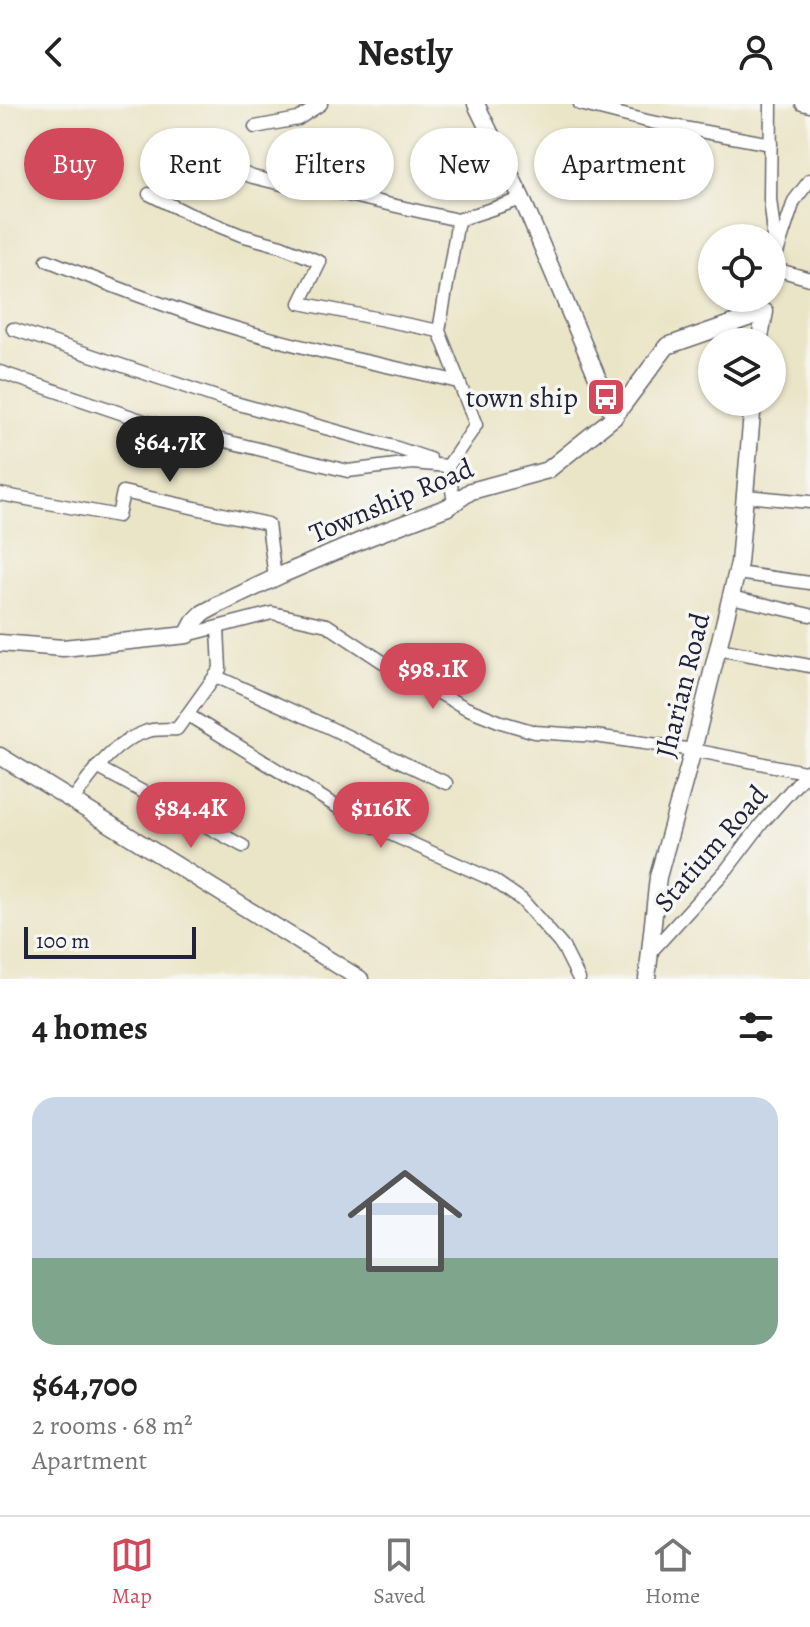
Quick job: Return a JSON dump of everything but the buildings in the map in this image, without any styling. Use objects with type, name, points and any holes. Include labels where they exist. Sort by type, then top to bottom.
[{"type":"street","points":[[255,127],[298,119],[321,104]]},
{"type":"street","points":[[476,104],[522,199],[614,417]]},
{"type":"street","points":[[580,104],[651,122],[771,144]]},
{"type":"street","points":[[771,104],[770,199],[773,224]]},
{"type":"street","points":[[802,104],[810,106]]},
{"type":"street","points":[[250,176],[458,220],[522,199]]},
{"type":"street","points":[[786,225],[794,201],[808,185]]},
{"type":"street","points":[[161,200],[241,235],[281,246],[320,262],[300,303],[439,331]]},
{"type":"street","points":[[454,502],[448,466],[476,425],[439,331],[458,220]]},
{"type":"street","points":[[47,260],[106,284],[238,329],[459,382]]},
{"type":"street","points":[[786,272],[810,279]]},
{"type":"street","name":"Township Road","points":[[187,635],[203,613],[275,578],[448,507],[471,491],[548,470],[614,417],[667,346],[749,312]]},
{"type":"street","points":[[13,329],[228,401],[394,447],[448,466]]},
{"type":"street","points":[[0,372],[144,421],[348,471],[412,463],[448,466]]},
{"type":"street","name":"Jharian Road","points":[[647,979],[658,877],[739,563],[752,416]]},
{"type":"street","points":[[0,494],[118,516],[123,492],[268,524],[275,578]]},
{"type":"street","points":[[745,496],[810,502]]},
{"type":"street","points":[[737,573],[810,583]]},
{"type":"street","points":[[731,597],[810,615]]},
{"type":"street","points":[[0,643],[63,648],[187,635],[272,613],[327,625],[383,662],[466,708],[501,722],[535,732],[595,736],[809,771]]},
{"type":"street","points":[[72,801],[97,767],[119,745],[147,731],[177,729],[220,669],[218,628]]},
{"type":"street","points":[[718,649],[810,666]]},
{"type":"street","points":[[215,676],[446,783]]},
{"type":"street","points":[[188,715],[357,819],[493,880],[522,900],[563,947],[579,979]]},
{"type":"street","points":[[0,756],[360,979]]},
{"type":"street","points":[[97,767],[243,846]]},
{"type":"street","name":"Statium Road","points":[[648,955],[727,869],[762,823],[809,771]]},
{"type":"place","name":"town ship","points":[[606,397]]}]
